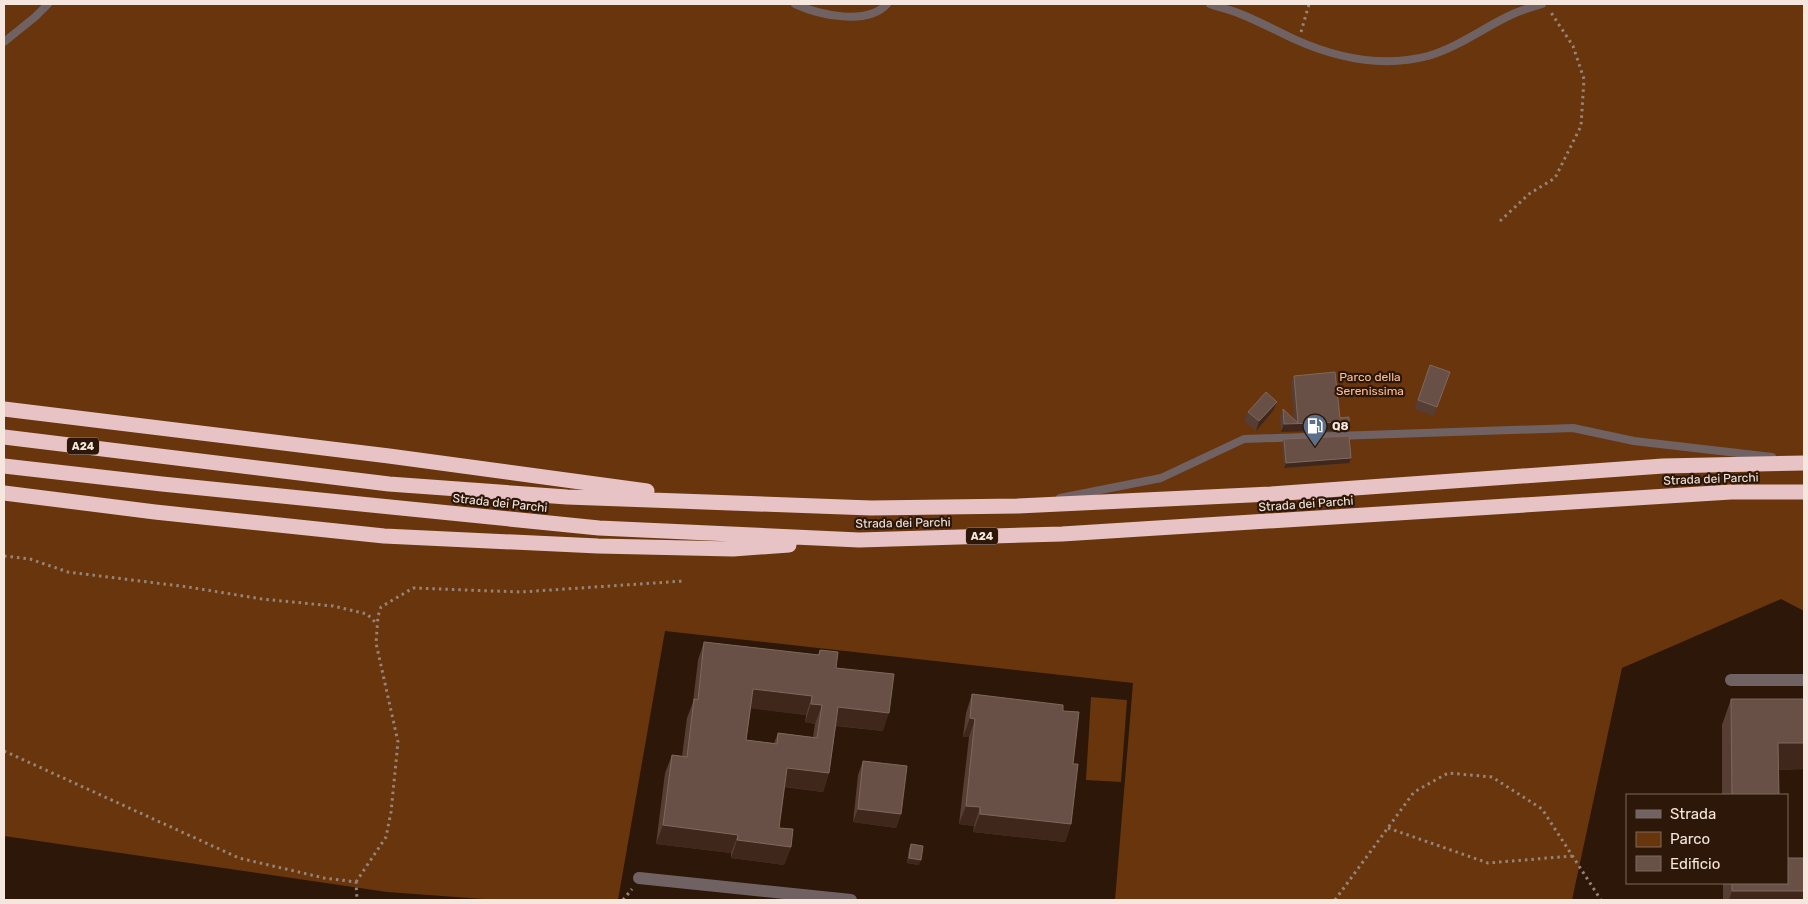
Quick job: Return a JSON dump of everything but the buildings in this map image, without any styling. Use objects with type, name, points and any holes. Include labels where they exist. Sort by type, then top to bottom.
[{"type":"highway","points":[[4,408],[370,454],[730,503]]},
{"type":"highway","name":"Strada dei Parchi","points":[[4,437],[389,484],[567,497],[871,508],[1018,506],[1271,494],[1663,466],[1804,462]]},
{"type":"highway","name":"Strada dei Parchi","points":[[4,466],[162,484],[599,528],[859,540],[1062,534],[1731,492],[1804,492]]},
{"type":"highway","points":[[4,493],[155,512],[384,536],[598,546],[733,549],[859,540]]},
{"type":"street","points":[[1731,680],[1804,680]]},
{"type":"street","points":[[640,878],[851,900]]},
{"type":"lane","points":[[4,42],[48,4]]},
{"type":"lane","points":[[794,4],[835,16],[861,17],[882,10],[887,4]]},
{"type":"lane","points":[[1210,4],[1243,15],[1299,41],[1351,58],[1374,61],[1400,61],[1428,56],[1457,46],[1512,15],[1542,4]]},
{"type":"lane","points":[[1018,506],[1161,478],[1244,439],[1573,428],[1634,441],[1804,462]]},
{"type":"path","points":[[1299,41],[1309,4]]},
{"type":"path","points":[[1500,221],[1529,194],[1554,178],[1581,126],[1584,79],[1573,46],[1546,4]]},
{"type":"path","points":[[4,556],[30,559],[68,572],[188,587],[262,599],[333,606],[367,614],[378,625]]},
{"type":"path","points":[[357,900],[356,882],[386,837],[391,812],[398,742],[376,643],[381,608],[413,588],[521,592],[684,581]]},
{"type":"path","points":[[4,751],[239,858],[324,878],[356,882]]},
{"type":"path","points":[[1335,900],[1414,792],[1448,773],[1492,778],[1542,809],[1601,900]]},
{"type":"path","points":[[1388,828],[1488,863],[1572,856]]},
{"type":"green space","name":"Parco della Serenissima","points":[[4,4],[1804,4],[1804,611],[1781,599],[1622,668],[1572,900],[1115,900],[1133,683],[665,631],[618,900],[497,900],[387,892],[4,836]]},
{"type":"green space","points":[[1091,697],[1127,700],[1121,782],[1086,780]]},
{"type":"place","name":"Q8","points":[[1315,447]]}]
